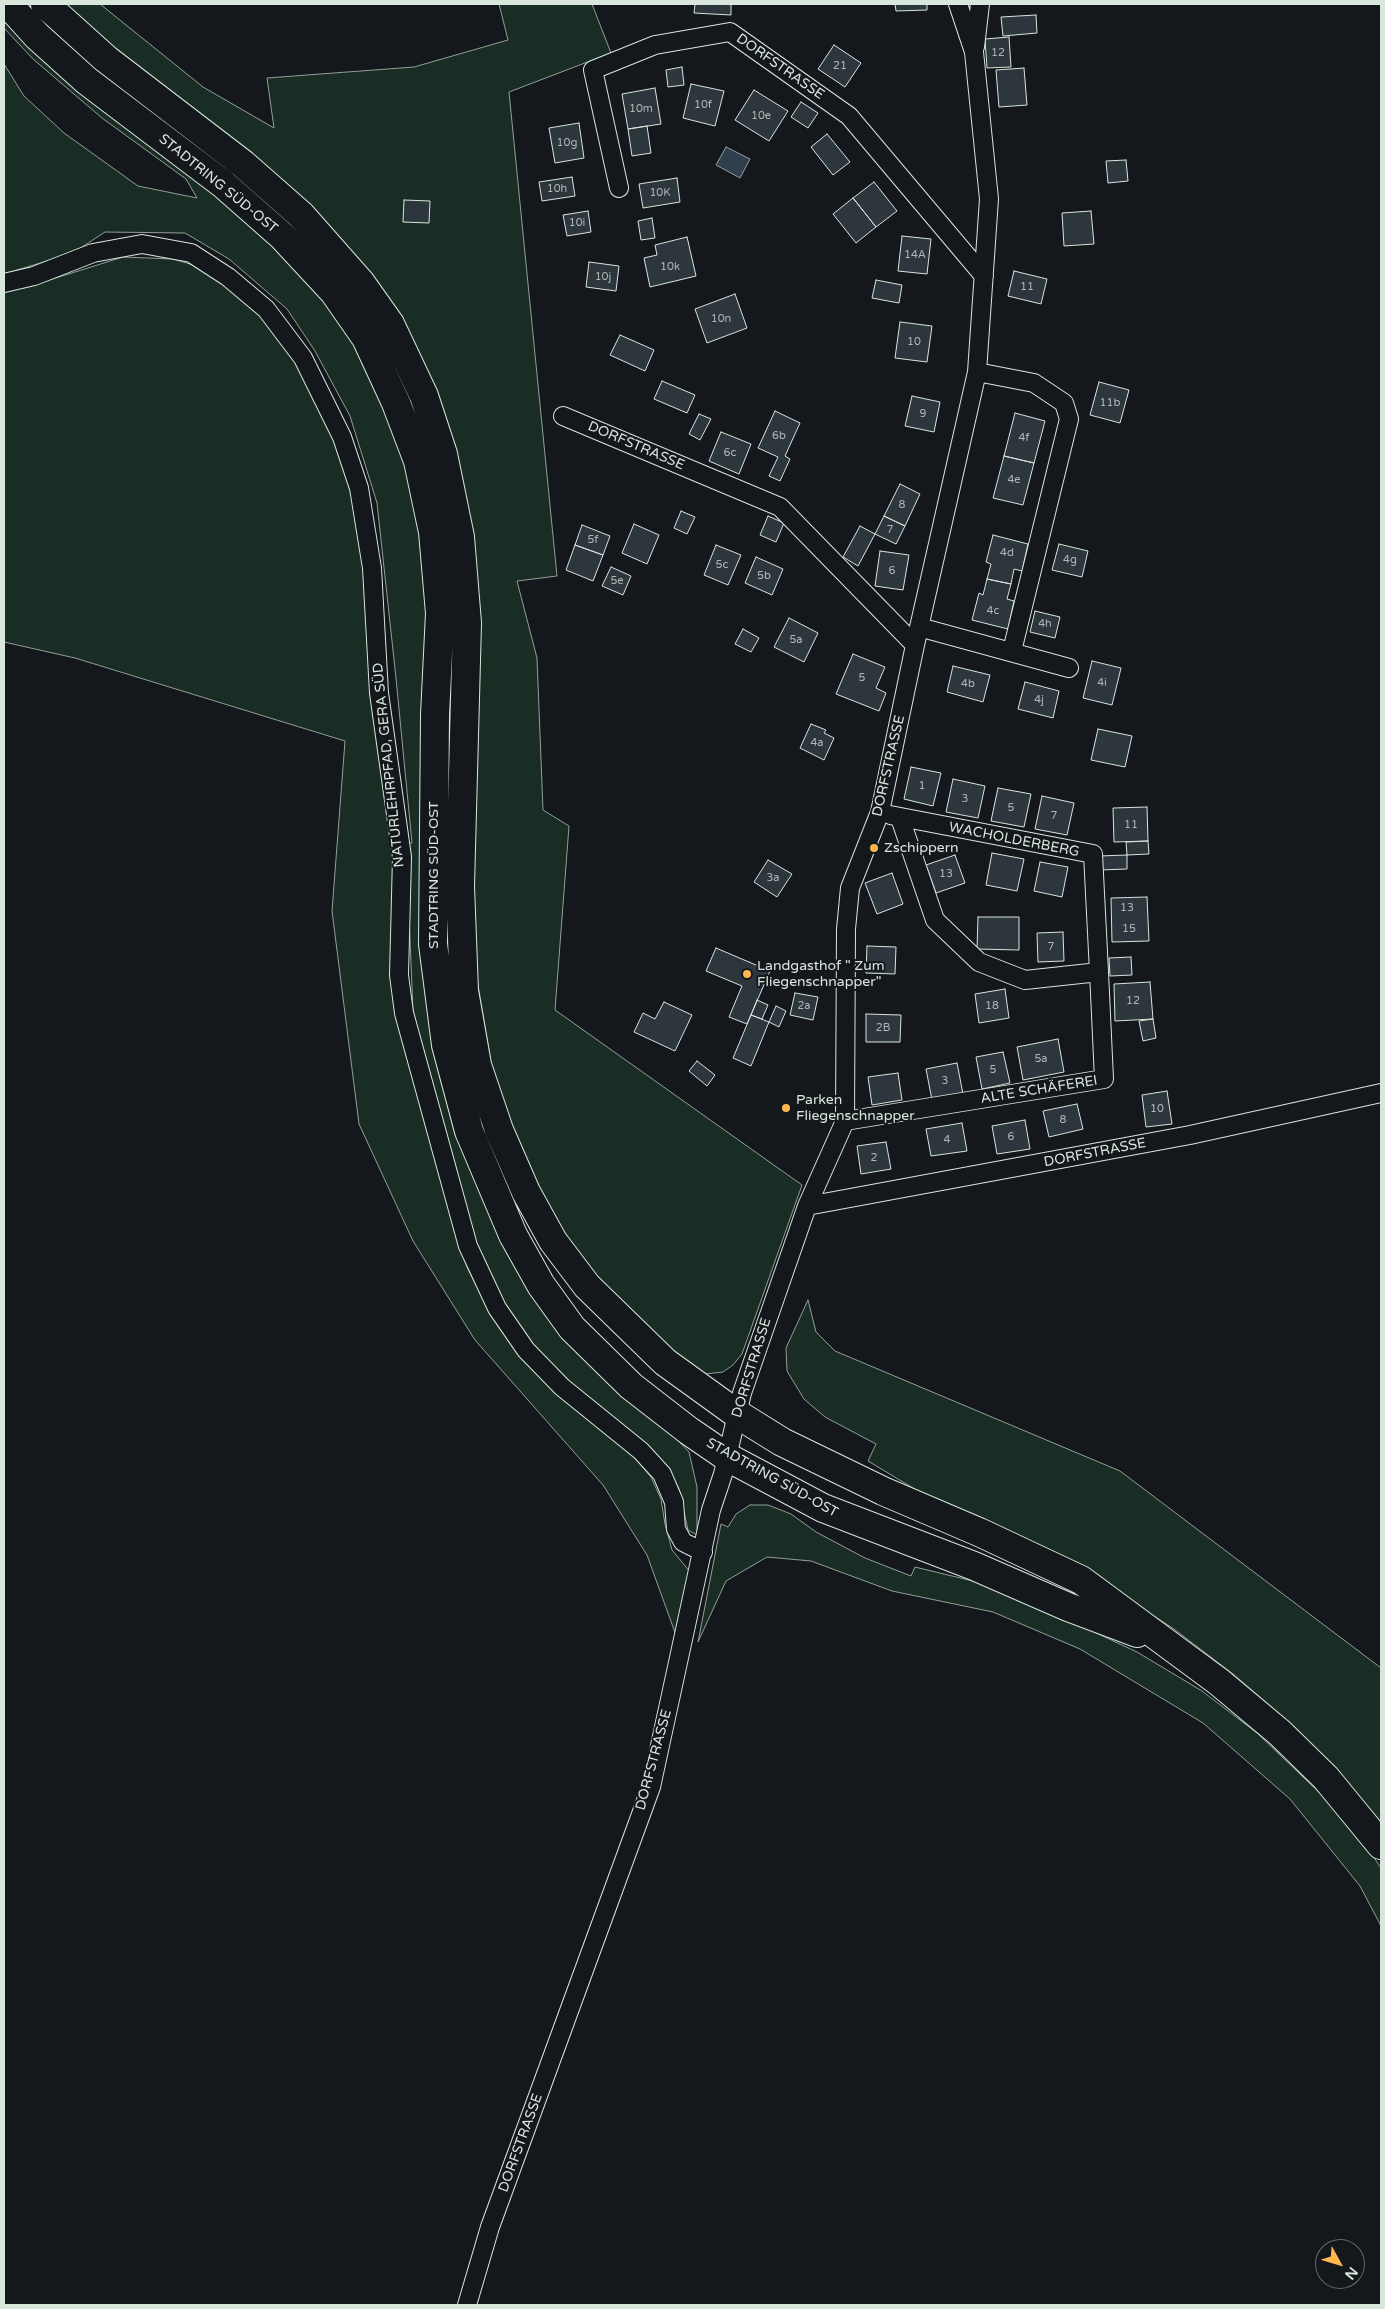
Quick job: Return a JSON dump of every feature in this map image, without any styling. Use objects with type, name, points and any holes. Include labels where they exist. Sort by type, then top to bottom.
[{"type":"main road","name":"STADTRING SÜD-OST","points":[[8,4],[37,36],[87,81],[223,184],[282,236],[334,292],[366,338],[396,403],[418,461],[434,532],[440,613],[435,715],[433,944],[446,1045],[469,1131],[513,1235],[541,1286],[572,1328],[631,1386],[689,1431],[727,1457],[822,1508],[974,1566],[1068,1607],[1165,1644]]},
{"type":"main road","name":"STADTRING SÜD-OST","points":[[45,4],[106,59],[243,164],[301,215],[362,283],[390,324],[424,396],[444,454],[460,537],[467,623],[460,886],[464,991],[477,1065],[498,1130],[526,1192],[553,1241],[587,1286],[665,1362],[737,1414],[782,1442],[874,1487],[1081,1580],[1165,1644],[1219,1682],[1280,1733],[1326,1778],[1381,1845]]},
{"type":"street","name":"DORFSTRASSE","points":[[958,4],[974,52]]},
{"type":"street","name":"DORFSTRASSE","points":[[467,2305],[490,2227],[651,1787],[711,1510],[727,1457],[737,1414],[767,1318],[807,1206],[845,1121],[846,929],[850,888],[880,812],[915,645],[977,372],[988,198],[974,52],[980,4]]},
{"type":"street","name":"DORFSTRASSE","points":[[619,188],[593,70],[655,44],[730,32],[849,116],[984,276]]},
{"type":"street","name":"NATURLEHRPFAD, GERA SÜD","points":[[4,282],[34,276],[93,253],[142,244],[190,253],[228,277],[266,309],[303,358],[342,436],[359,488],[372,568],[379,692],[402,856],[399,975],[404,1013],[468,1246],[497,1308],[526,1350],[562,1387],[641,1451],[662,1474],[674,1502],[676,1529],[683,1542],[703,1552]]},
{"type":"street","points":[[977,372],[1034,383],[1064,403],[1069,420],[1012,652]]},
{"type":"street","name":"DORFSTRASSE","points":[[564,416],[780,507],[915,645]]},
{"type":"street","points":[[919,627],[1069,668]]},
{"type":"street","name":"WACHOLDERBERG","points":[[880,812],[900,818],[1093,854],[1099,972]]},
{"type":"street","points":[[900,818],[935,920],[979,962],[1025,980],[1099,972]]},
{"type":"street","name":"ALTE SCHÄFEREI","points":[[845,1121],[1104,1080],[1099,972]]},
{"type":"street","name":"DORFSTRASSE","points":[[807,1206],[1190,1135],[1381,1093]]},
{"type":"green space","points":[[65,4],[100,4],[203,87],[274,128],[267,78],[414,67],[508,40],[499,4],[592,4],[611,53],[509,92],[557,576],[517,581],[537,658],[543,810],[569,826],[555,1010],[802,1185],[742,1354],[733,1365],[723,1372],[705,1374],[690,1368],[586,1268],[555,1224],[529,1174],[493,1073],[476,973],[473,856],[471,525],[460,469],[445,416],[374,280],[346,244],[264,165],[142,73]]},
{"type":"green space","points":[[4,15],[200,180],[301,270],[358,348],[401,445],[423,536],[428,604],[421,846],[485,1200],[669,1431],[689,1452],[697,1487],[697,1535],[688,1530],[679,1489],[667,1467],[648,1445],[582,1393],[526,1340],[511,1319],[476,1245],[413,1011],[406,843],[412,843],[396,678],[377,503],[350,416],[315,351],[287,309],[229,259],[185,233],[105,232],[73,253],[4,274],[4,64],[24,96],[64,133],[138,186],[197,198],[186,179],[102,118],[33,59],[4,28]]},
{"type":"green space","points":[[123,257],[173,259],[207,269],[262,316],[287,345],[333,428],[354,491],[364,562],[378,743],[393,858],[395,960],[442,1182],[467,1267],[489,1311],[627,1449],[651,1477],[661,1499],[672,1550],[691,1573],[677,1638],[647,1555],[603,1485],[475,1340],[413,1241],[359,1124],[332,911],[345,741],[75,658],[4,642],[4,289],[27,287]]},
{"type":"green space","points":[[808,1300],[816,1332],[835,1351],[1120,1471],[1381,1668],[1381,1827],[1289,1722],[1233,1674],[1174,1629],[1121,1595],[953,1507],[918,1491],[868,1461],[876,1444],[825,1417],[804,1399],[787,1371],[786,1348]]},
{"type":"green space","points":[[750,1505],[768,1505],[791,1514],[816,1532],[865,1558],[911,1576],[915,1567],[977,1582],[1043,1608],[1137,1652],[1202,1691],[1257,1733],[1324,1797],[1375,1859],[1381,1868],[1381,1926],[1360,1886],[1290,1799],[1203,1723],[1080,1649],[993,1612],[892,1591],[811,1561],[767,1557],[726,1581],[698,1642],[721,1524],[728,1527],[736,1514]]},
{"type":"water","points":[[726,147],[750,159],[740,178],[716,165]]},
{"type":"building","points":[[695,4],[731,4],[731,15],[694,13]]},
{"type":"building","points":[[895,4],[927,4],[927,10],[896,11]]},
{"type":"building","points":[[1036,15],[1037,33],[1003,36],[1001,17]]},
{"type":"building","points":[[1009,37],[1011,67],[987,68],[985,39]]},
{"type":"building","points":[[834,45],[861,63],[845,87],[818,69]]},
{"type":"building","points":[[682,67],[684,85],[668,87],[666,70]]},
{"type":"building","points":[[1024,68],[1027,105],[999,107],[996,70]]},
{"type":"building","points":[[691,84],[724,91],[715,126],[683,118]]},
{"type":"building","points":[[655,88],[661,124],[628,129],[622,94]]},
{"type":"building","points":[[754,90],[788,111],[769,141],[735,120]]},
{"type":"building","points":[[801,102],[818,113],[808,128],[791,117]]},
{"type":"building","points":[[579,123],[584,158],[555,163],[549,128]]},
{"type":"building","points":[[647,126],[651,153],[632,156],[628,129]]},
{"type":"building","points":[[827,134],[850,162],[833,175],[811,147]]},
{"type":"building","points":[[1126,160],[1128,181],[1108,183],[1106,161]]},
{"type":"building","points":[[572,177],[575,196],[542,201],[539,182]]},
{"type":"building","points":[[677,178],[680,202],[643,208],[639,184]]},
{"type":"building","points":[[874,182],[897,211],[876,227],[853,198]]},
{"type":"building","points":[[853,198],[876,227],[856,243],[833,214]]},
{"type":"building","points":[[404,200],[430,201],[429,223],[403,222]]},
{"type":"building","points":[[588,211],[591,232],[567,236],[563,215]]},
{"type":"building","points":[[1091,211],[1094,244],[1064,246],[1062,213]]},
{"type":"building","points":[[652,218],[655,238],[641,240],[638,221]]},
{"type":"building","points":[[902,236],[931,239],[927,274],[898,271]]},
{"type":"building","points":[[687,237],[696,276],[650,287],[644,258],[657,255],[655,245]]},
{"type":"building","points":[[589,262],[619,266],[616,291],[586,287]]},
{"type":"building","points":[[1014,271],[1047,279],[1041,304],[1008,296]]},
{"type":"building","points":[[876,280],[902,285],[899,303],[872,298]]},
{"type":"building","points":[[735,294],[747,328],[707,343],[695,309]]},
{"type":"building","points":[[900,322],[932,326],[927,362],[895,358]]},
{"type":"building","points":[[620,335],[654,350],[645,371],[610,355]]},
{"type":"building","points":[[662,381],[695,395],[687,413],[654,399]]},
{"type":"building","points":[[1099,382],[1129,390],[1120,423],[1090,415]]},
{"type":"building","points":[[912,396],[940,402],[934,432],[905,426]]},
{"type":"building","points":[[775,411],[800,423],[785,456],[790,459],[780,481],[769,476],[778,457],[758,448]]},
{"type":"building","points":[[1015,413],[1045,421],[1034,463],[1004,456]]},
{"type":"building","points":[[699,414],[711,419],[700,440],[689,434]]},
{"type":"building","points":[[721,432],[751,444],[739,474],[709,461]]},
{"type":"building","points":[[1004,456],[1034,463],[1023,505],[993,498]]},
{"type":"building","points":[[900,484],[920,494],[905,526],[884,516]]},
{"type":"building","points":[[681,511],[695,517],[687,534],[674,528]]},
{"type":"building","points":[[768,516],[784,523],[776,542],[760,535]]},
{"type":"building","points":[[884,516],[905,526],[896,544],[875,534]]},
{"type":"building","points":[[634,524],[659,535],[647,564],[622,553]]},
{"type":"building","points":[[582,525],[610,536],[603,555],[575,545]]},
{"type":"building","points":[[860,526],[875,534],[858,566],[843,557]]},
{"type":"building","points":[[993,535],[1028,544],[1022,571],[1014,569],[1011,584],[987,579],[991,564],[986,562]]},
{"type":"building","points":[[1059,544],[1088,551],[1082,577],[1052,570]]},
{"type":"building","points":[[575,545],[603,555],[593,581],[566,570]]},
{"type":"building","points":[[716,545],[741,555],[728,585],[704,575]]},
{"type":"building","points":[[880,551],[909,555],[903,590],[875,586]]},
{"type":"building","points":[[756,557],[783,569],[772,595],[745,583]]},
{"type":"building","points":[[611,567],[631,576],[623,595],[602,586]]},
{"type":"building","points":[[987,579],[1011,584],[1007,599],[1014,601],[1008,629],[972,620],[979,593],[983,595]]},
{"type":"building","points":[[1035,611],[1060,617],[1055,638],[1030,632]]},
{"type":"building","points":[[789,618],[818,633],[804,662],[774,647]]},
{"type":"building","points":[[743,629],[759,638],[751,652],[735,644]]},
{"type":"building","points":[[853,654],[885,667],[876,688],[886,693],[879,711],[836,694]]},
{"type":"building","points":[[1092,661],[1121,668],[1112,705],[1083,698]]},
{"type":"building","points":[[953,666],[990,675],[983,702],[947,692]]},
{"type":"building","points":[[1025,682],[1059,691],[1053,718],[1018,709]]},
{"type":"building","points":[[811,724],[826,730],[824,733],[834,738],[824,760],[800,748]]},
{"type":"building","points":[[1098,729],[1132,736],[1125,767],[1091,760]]},
{"type":"building","points":[[911,767],[941,773],[933,806],[904,799]]},
{"type":"building","points":[[953,779],[985,786],[978,818],[946,812]]},
{"type":"building","points":[[998,788],[1031,794],[1024,827],[991,821]]},
{"type":"building","points":[[1042,796],[1074,803],[1067,835],[1035,829]]},
{"type":"building","points":[[1147,807],[1148,841],[1114,842],[1113,808]]},
{"type":"building","points":[[1148,841],[1149,854],[1127,855],[1126,842]]},
{"type":"building","points":[[992,853],[1024,859],[1017,891],[986,885]]},
{"type":"building","points":[[955,855],[965,883],[936,893],[926,865]]},
{"type":"building","points":[[1127,855],[1127,869],[1099,870],[1099,856]]},
{"type":"building","points":[[768,860],[792,874],[777,897],[754,882]]},
{"type":"building","points":[[1040,862],[1068,867],[1062,897],[1034,891]]},
{"type":"building","points":[[892,873],[903,904],[877,914],[865,883]]},
{"type":"building","points":[[1147,897],[1149,941],[1112,942],[1111,898]]},
{"type":"building","points":[[978,917],[1019,917],[1019,950],[977,949]]},
{"type":"building","points":[[1063,932],[1064,961],[1038,962],[1037,933]]},
{"type":"building","points":[[867,946],[896,947],[895,974],[866,973]]},
{"type":"building","points":[[716,948],[770,971],[747,1024],[729,1017],[742,986],[706,971]]},
{"type":"building","points":[[1131,957],[1132,975],[1110,976],[1109,958]]},
{"type":"building","points":[[1150,982],[1153,1019],[1115,1021],[1114,984]]},
{"type":"building","points":[[1005,989],[1009,1018],[979,1023],[975,994]]},
{"type":"building","points":[[795,993],[818,997],[813,1020],[790,1015]]},
{"type":"building","points":[[757,1000],[768,1005],[762,1019],[751,1015]]},
{"type":"building","points":[[664,1002],[692,1015],[675,1051],[634,1032],[643,1013],[655,1019]]},
{"type":"building","points":[[776,1006],[786,1011],[779,1027],[769,1022]]},
{"type":"building","points":[[866,1014],[901,1015],[900,1042],[866,1042]]},
{"type":"building","points":[[751,1015],[769,1022],[751,1066],[733,1058]]},
{"type":"building","points":[[1153,1019],[1156,1038],[1143,1041],[1139,1021]]},
{"type":"building","points":[[1058,1039],[1064,1072],[1023,1080],[1017,1047]]},
{"type":"building","points":[[1003,1052],[1010,1083],[982,1089],[976,1057]]},
{"type":"building","points":[[697,1061],[715,1075],[707,1086],[689,1071]]},
{"type":"building","points":[[957,1063],[963,1094],[932,1100],[926,1069]]},
{"type":"building","points":[[898,1073],[902,1100],[872,1105],[868,1077]]},
{"type":"building","points":[[1167,1091],[1172,1124],[1146,1127],[1142,1095]]},
{"type":"building","points":[[1077,1104],[1083,1129],[1049,1137],[1043,1111]]},
{"type":"building","points":[[1025,1120],[1030,1149],[997,1154],[992,1126]]},
{"type":"building","points":[[962,1123],[967,1151],[931,1156],[926,1129]]},
{"type":"building","points":[[886,1142],[891,1169],[861,1174],[857,1146]]},
{"type":"place","name":"Zschippern","points":[[874,848]]},
{"type":"place","name":"Landgasthof \" Zum Fliegenschnapper\"","points":[[747,974]]},
{"type":"place","name":"Parken Fliegenschnapper","points":[[786,1108]]}]
